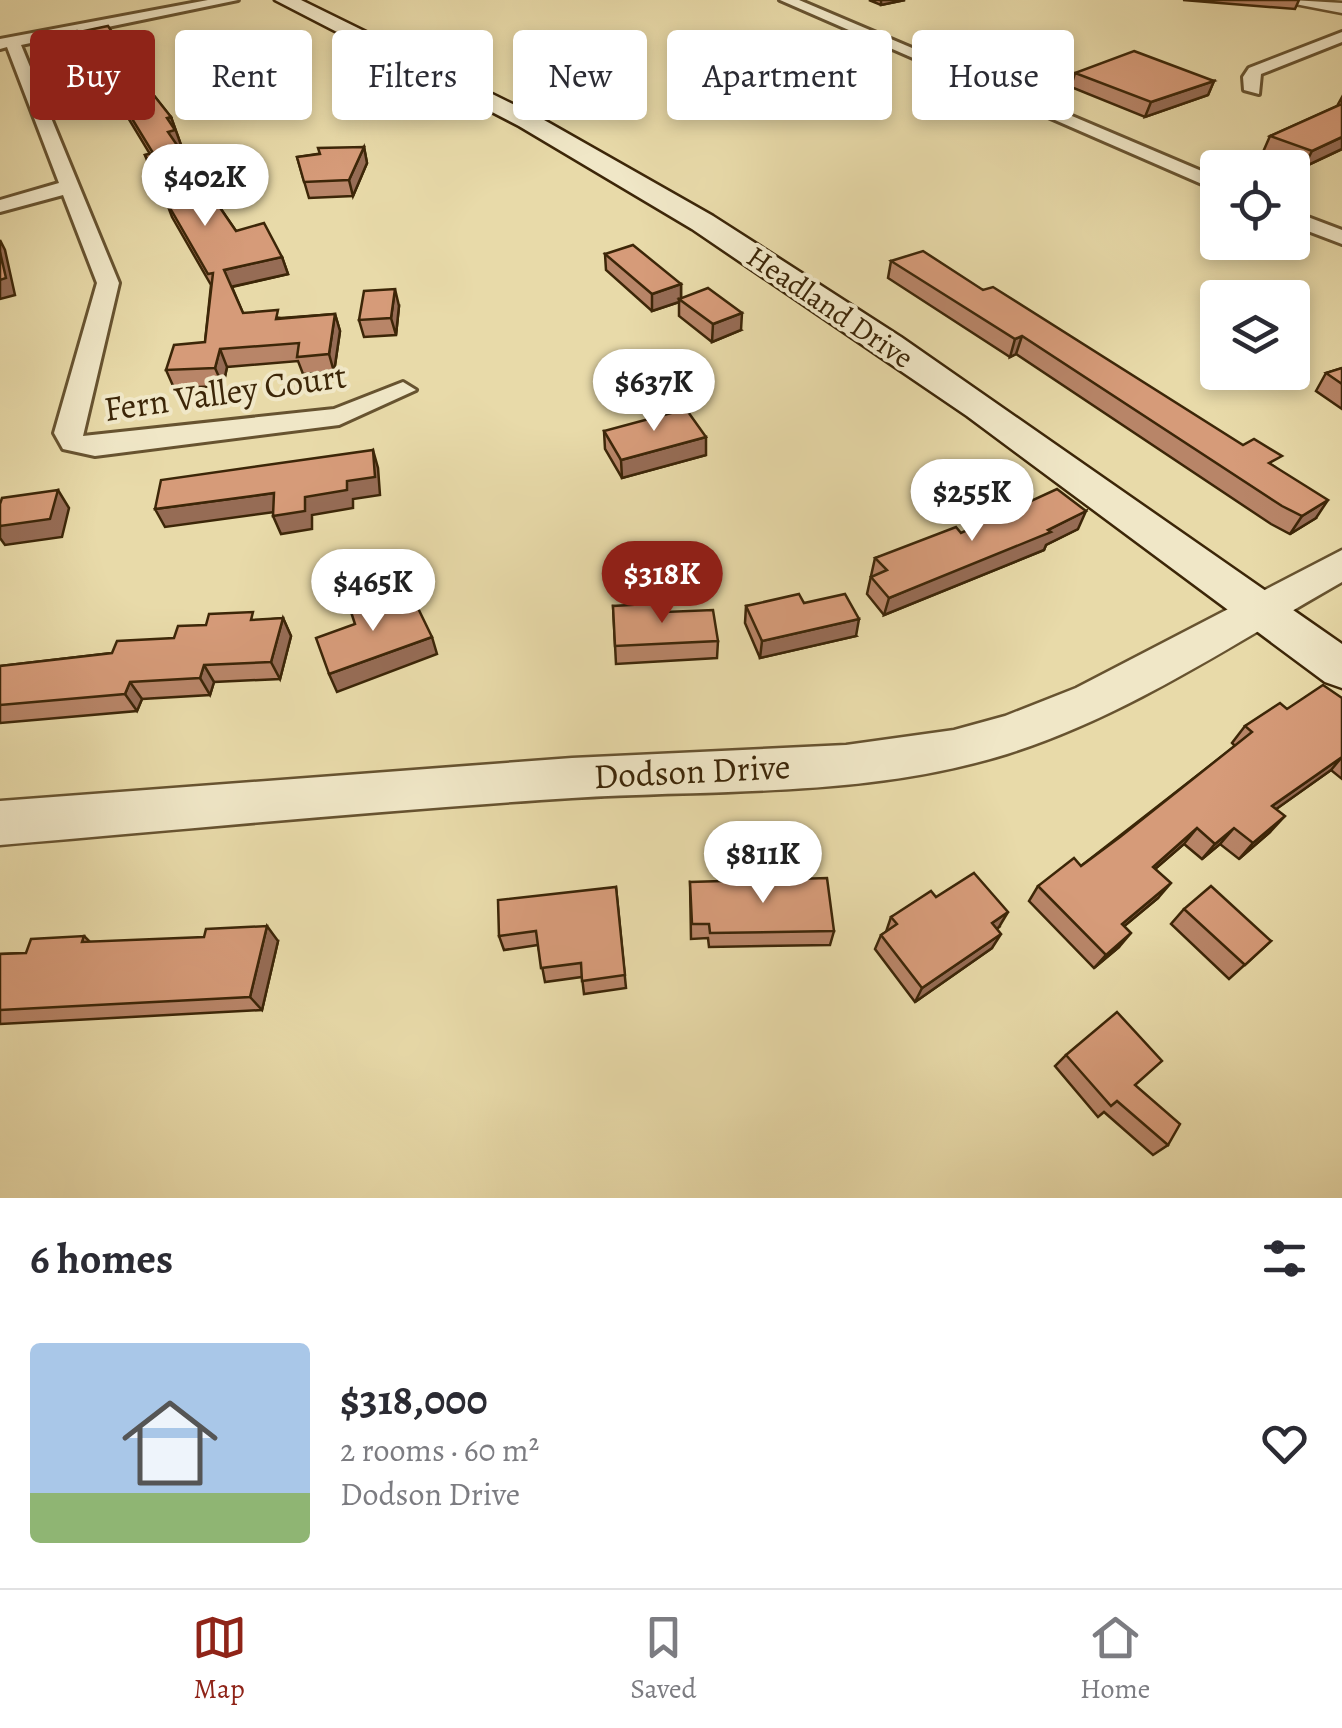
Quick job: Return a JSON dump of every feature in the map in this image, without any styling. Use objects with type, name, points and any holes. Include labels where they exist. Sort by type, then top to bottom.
[{"type":"main road","name":"Headland Drive","points":[[284,0],[488,98],[718,232],[980,408],[1342,669]]},
{"type":"street","points":[[0,206],[71,186],[6,42],[231,0]]},
{"type":"street","points":[[787,0],[1200,177]]},
{"type":"street","points":[[1302,0],[1342,8]]},
{"type":"street","points":[[1253,90],[1255,71],[1342,37]]},
{"type":"street","name":"Fern Valley Court","points":[[71,186],[108,284],[68,433],[73,443],[95,447],[340,418],[402,390]]},
{"type":"street","points":[[1310,225],[1342,238]]},
{"type":"street","name":"Dodson Drive","points":[[0,822],[573,778],[852,763],[929,753],[1005,735],[1071,711],[1342,564]]},
{"type":"building","points":[[1134,51],[1214,81],[1151,102],[1075,73]]},
{"type":"building","points":[[155,97],[171,117],[167,118],[175,130],[168,132],[236,231],[264,223],[282,257],[224,270],[243,313],[278,310],[276,319],[335,314],[329,354],[297,357],[299,343],[220,349],[215,368],[166,370],[174,345],[205,342],[213,273],[208,274],[166,201],[171,200],[145,155],[153,153],[133,120],[155,120]]},
{"type":"building","points":[[1342,104],[1342,137],[1312,151],[1270,136]]},
{"type":"building","points":[[364,147],[349,180],[304,182],[297,157],[320,154],[318,148]]},
{"type":"building","points":[[633,245],[681,284],[652,294],[605,254]]},
{"type":"building","points":[[923,251],[983,290],[993,287],[1243,445],[1254,439],[1282,456],[1269,463],[1328,500],[1302,516],[1282,506],[1022,336],[1015,339],[891,261]]},
{"type":"building","points":[[0,252],[6,278],[0,280]]},
{"type":"building","points":[[708,288],[742,313],[713,324],[679,299]]},
{"type":"building","points":[[395,289],[391,318],[359,320],[364,291]]},
{"type":"building","points":[[1342,368],[1342,384],[1326,373]]},
{"type":"building","points":[[686,409],[706,437],[621,460],[604,431]]},
{"type":"building","points":[[373,450],[375,477],[347,481],[347,490],[305,497],[305,511],[273,516],[274,493],[155,509],[161,480]]},
{"type":"building","points":[[1057,489],[1086,511],[1048,530],[1051,532],[889,598],[871,577],[887,570],[875,558],[956,527],[961,533]]},
{"type":"building","points":[[58,490],[50,519],[0,526],[2,498]]},
{"type":"building","points":[[799,594],[804,603],[845,594],[859,619],[762,641],[746,606]]},
{"type":"building","points":[[396,596],[401,607],[415,602],[432,637],[329,674],[316,638],[355,624],[351,612]]},
{"type":"building","points":[[664,603],[665,612],[713,610],[718,641],[615,646],[613,606]]},
{"type":"building","points":[[253,612],[251,620],[283,618],[271,662],[204,665],[200,678],[130,682],[125,694],[0,705],[0,666],[112,653],[117,641],[174,638],[178,626],[206,625],[209,614]]},
{"type":"building","points":[[1323,685],[1342,698],[1342,757],[1272,806],[1285,816],[1253,843],[1234,828],[1215,844],[1197,828],[1153,867],[1171,883],[1122,924],[1131,933],[1106,955],[1038,886],[1074,858],[1081,866],[1120,837],[1252,732],[1245,726],[1280,703],[1287,709]]},
{"type":"building","points":[[974,873],[1008,912],[992,923],[1001,934],[922,988],[881,935],[897,924],[891,917],[931,891],[936,897]]},
{"type":"building","points":[[827,878],[834,931],[710,933],[709,924],[692,924],[690,882]]},
{"type":"building","points":[[1211,886],[1271,941],[1245,965],[1184,909]]},
{"type":"building","points":[[616,887],[625,975],[582,981],[581,963],[541,968],[536,931],[499,936],[498,900]]},
{"type":"building","points":[[267,926],[250,997],[0,1010],[0,954],[26,953],[31,939],[84,936],[82,942],[204,937],[206,929]]},
{"type":"building","points":[[1117,1012],[1162,1061],[1135,1085],[1180,1124],[1168,1145],[1117,1101],[1111,1106],[1066,1055]]}]
